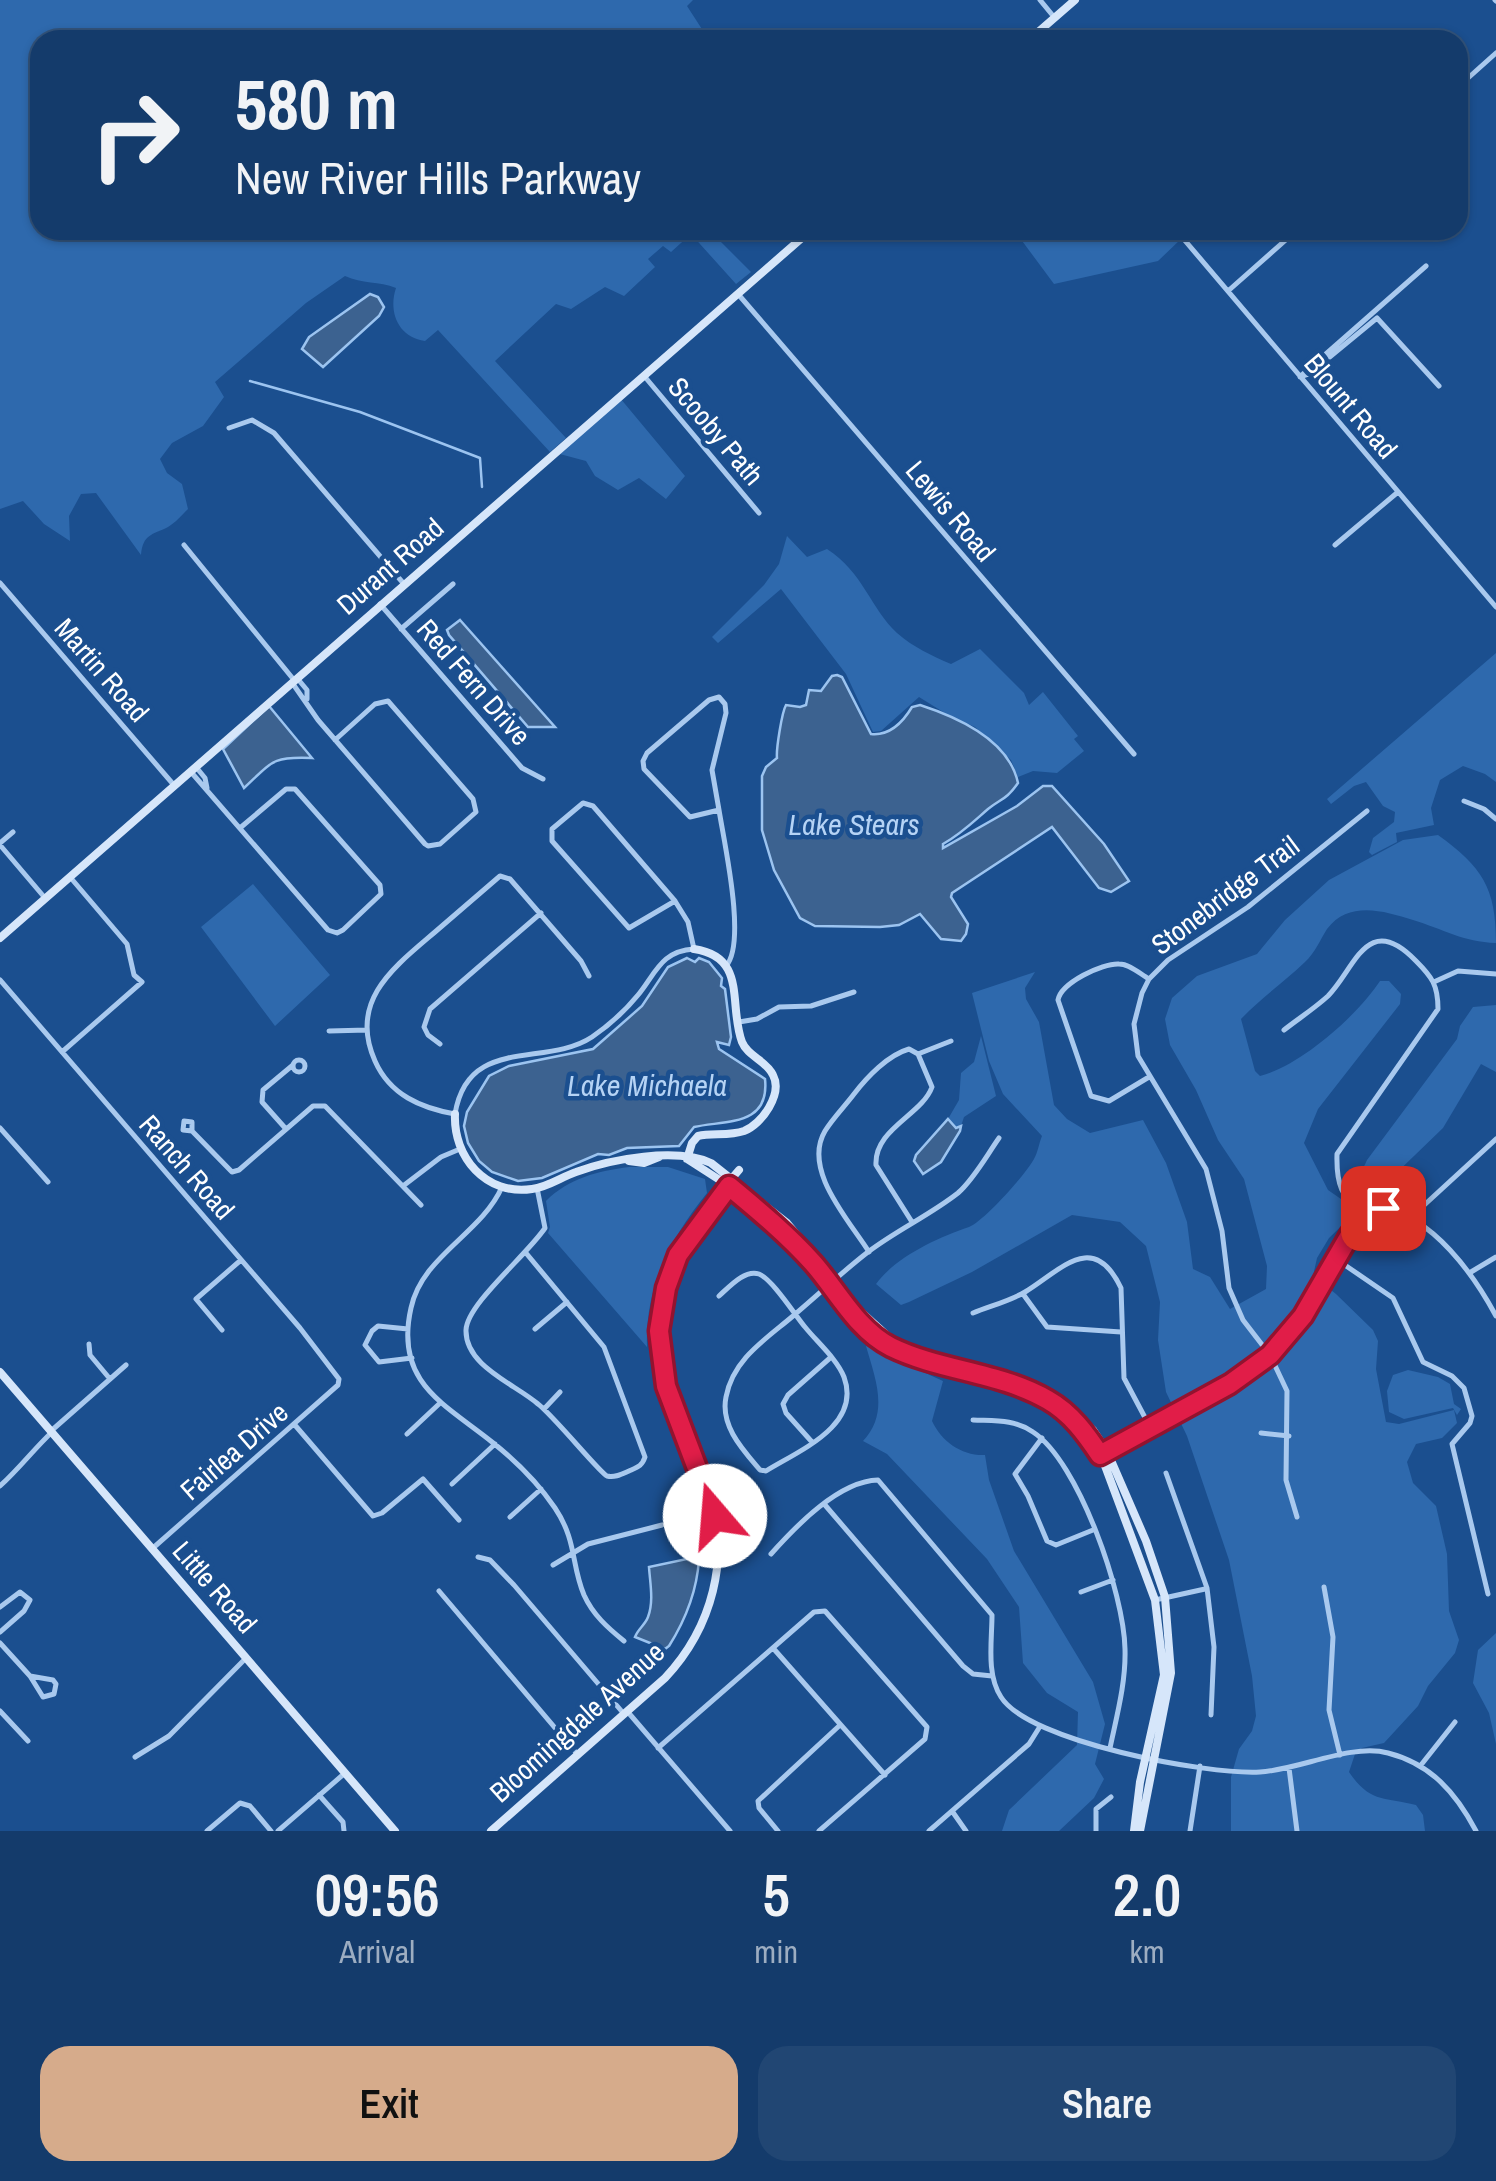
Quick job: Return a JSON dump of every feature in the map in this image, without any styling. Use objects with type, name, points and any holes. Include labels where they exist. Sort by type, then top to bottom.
[{"type":"street","points":[[1040,0],[1055,18]]},
{"type":"street","points":[[1041,30],[1075,0]]},
{"type":"street","points":[[1468,78],[1496,52]]},
{"type":"street","name":"Durant Road","points":[[0,938],[800,240]]},
{"type":"street","name":"Blount Road","points":[[1185,240],[1496,607]]},
{"type":"street","points":[[1228,291],[1286,240]]},
{"type":"street","points":[[1300,378],[1426,266]]},
{"type":"street","name":"Lewis Road","points":[[738,294],[1134,754]]},
{"type":"street","points":[[1300,378],[1377,318],[1439,386]]},
{"type":"street","name":"Scooby Path","points":[[643,375],[759,513]]},
{"type":"street","points":[[229,428],[252,420],[278,436],[404,584]]},
{"type":"street","points":[[1335,546],[1398,492]]},
{"type":"street","points":[[184,545],[307,690],[311,712],[335,740],[428,846],[440,844],[476,812],[473,799],[388,701],[378,702],[335,740]]},
{"type":"street","name":"Martin Road","points":[[0,582],[173,784]]},
{"type":"street","points":[[401,628],[453,584]]},
{"type":"street","name":"Red Fern Drive","points":[[380,604],[522,768],[543,779]]},
{"type":"street","points":[[719,810],[690,817],[683,813],[644,769],[643,761],[708,700],[719,698],[726,713],[712,770],[719,810],[734,913],[735,946],[732,960],[726,966]]},
{"type":"street","points":[[192,768],[205,778],[208,791],[240,828],[332,932],[343,930],[382,894],[380,886],[294,789],[286,789],[240,828]]},
{"type":"street","points":[[1464,801],[1496,819]]},
{"type":"street","points":[[675,902],[629,928],[552,840],[552,829],[582,803],[593,806],[675,902],[688,922],[694,949]]},
{"type":"street","name":"Stonebridge Trail","points":[[1297,1517],[1286,1480],[1287,1390],[1270,1355],[1243,1320],[1229,1288],[1222,1231],[1206,1169],[1138,1056],[1134,1024],[1149,979],[1168,960],[1248,907],[1367,811]]},
{"type":"street","points":[[13,832],[0,844],[45,898]]},
{"type":"street","points":[[61,1052],[142,982],[134,974],[127,944],[70,876]]},
{"type":"street","points":[[456,1114],[427,1108],[402,1096],[377,1066],[366,1030],[372,1002],[388,972],[500,876],[510,879],[541,913],[589,976]]},
{"type":"street","points":[[440,1044],[428,1036],[424,1027],[430,1009],[541,913]]},
{"type":"street","points":[[1284,1030],[1330,994],[1361,948],[1375,943],[1389,943],[1408,952],[1436,981],[1438,1008],[1337,1154],[1336,1181],[1344,1197],[1365,1220]]},
{"type":"street","points":[[687,1159],[698,1136],[746,1130],[756,1123],[774,1097],[774,1076],[745,1048],[733,980],[726,966],[714,956],[694,949],[666,957],[628,1006],[591,1038],[550,1051],[501,1058],[484,1067],[461,1093],[456,1114],[460,1148],[476,1171],[502,1187],[537,1188],[588,1168],[644,1155],[658,1157],[687,1159],[702,1159],[794,1230],[832,1282],[902,1349],[936,1365],[992,1378],[1049,1400],[1085,1433],[1104,1453],[1146,1541],[1165,1598],[1171,1673],[1151,1756]]},
{"type":"street","points":[[1149,979],[1115,963],[1068,983],[1060,990],[1058,1000],[1091,1096],[1109,1101],[1149,1078]]},
{"type":"street","points":[[1436,981],[1458,971],[1496,974]]},
{"type":"street","name":"Ranch Road","points":[[0,980],[300,1328],[340,1381]]},
{"type":"street","points":[[738,1022],[779,1007],[811,1006],[854,992]]},
{"type":"street","points":[[329,1031],[366,1030]]},
{"type":"street","points":[[918,1054],[951,1042]]},
{"type":"street","points":[[868,1252],[828,1187],[820,1170],[818,1149],[824,1133],[865,1080],[909,1049],[918,1054],[932,1087],[928,1098],[896,1124],[876,1155],[876,1164],[912,1222]]},
{"type":"street","points":[[286,1129],[261,1096],[293,1065]]},
{"type":"street","points":[[192,1131],[232,1172],[313,1106],[325,1106],[421,1205]]},
{"type":"street","points":[[0,1128],[48,1182]]},
{"type":"street","points":[[719,1296],[746,1274],[758,1274],[795,1314],[844,1376],[842,1416],[832,1429],[766,1471],[760,1470],[738,1444],[726,1414],[725,1400],[738,1365],[795,1314],[868,1252],[961,1191],[999,1138]]},
{"type":"street","points":[[1408,1218],[1496,1139]]},
{"type":"street","points":[[403,1186],[437,1159],[460,1148]]},
{"type":"street","name":"Bloomingdale Avenue","points":[[490,1831],[666,1678],[689,1649],[705,1618],[716,1576],[718,1542],[712,1501],[669,1396],[660,1359],[662,1302],[684,1243],[731,1179]]},
{"type":"street","points":[[502,1187],[482,1216],[421,1282],[410,1308],[412,1358],[423,1384],[439,1404],[495,1444],[540,1489],[564,1524],[590,1606],[624,1641]]},
{"type":"street","points":[[526,1253],[596,1335],[612,1363],[645,1457],[643,1463],[616,1476],[605,1475],[544,1408],[482,1364],[470,1350],[466,1337],[472,1310],[526,1253],[545,1226],[537,1188]]},
{"type":"street","points":[[1104,1453],[1230,1384],[1270,1355],[1303,1316],[1351,1233],[1383,1208],[1408,1218],[1448,1247],[1471,1272],[1496,1316]]},
{"type":"street","points":[[973,1313],[1023,1294],[1066,1263],[1085,1257],[1097,1260],[1114,1275],[1121,1288],[1124,1378],[1150,1426]]},
{"type":"street","points":[[1471,1272],[1496,1257]]},
{"type":"street","points":[[1336,1259],[1393,1298],[1423,1362],[1452,1376],[1464,1388],[1472,1416],[1470,1424],[1452,1444],[1488,1594]]},
{"type":"street","points":[[222,1330],[196,1299],[241,1260]]},
{"type":"street","points":[[1023,1294],[1046,1328],[1121,1332]]},
{"type":"street","points":[[535,1329],[567,1302]]},
{"type":"street","points":[[408,1330],[386,1324],[378,1326],[367,1338],[366,1346],[378,1362],[412,1358]]},
{"type":"street","points":[[88,1344],[90,1355],[110,1379]]},
{"type":"street","points":[[812,1442],[782,1404],[830,1358]]},
{"type":"street","points":[[0,1486],[23,1466],[51,1431],[126,1365]]},
{"type":"street","name":"Little Road","points":[[0,1372],[395,1831]]},
{"type":"street","name":"Fairlea Drive","points":[[152,1549],[340,1381]]},
{"type":"street","points":[[544,1408],[560,1392]]},
{"type":"street","points":[[407,1434],[439,1404]]},
{"type":"street","points":[[973,1420],[1018,1424],[1042,1438],[1065,1464],[1093,1530],[1113,1580],[1124,1626],[1125,1669],[1110,1748]]},
{"type":"street","points":[[294,1424],[373,1516],[423,1479],[459,1520]]},
{"type":"street","points":[[1261,1433],[1289,1436]]},
{"type":"street","points":[[1042,1438],[1015,1474],[1047,1542],[1056,1545],[1093,1530]]},
{"type":"street","points":[[452,1484],[495,1444]]},
{"type":"street","points":[[1104,1453],[1154,1600],[1164,1675],[1137,1831]]},
{"type":"street","points":[[1166,1473],[1206,1588],[1214,1646],[1212,1715]]},
{"type":"street","points":[[771,1554],[802,1518],[864,1480],[878,1480],[992,1614],[992,1676],[1008,1706],[1039,1726],[1070,1739],[1110,1748],[1200,1766],[1258,1772],[1340,1755],[1384,1752],[1422,1766],[1448,1787],[1476,1831]]},
{"type":"street","points":[[510,1517],[540,1489]]},
{"type":"street","points":[[825,1504],[963,1666],[973,1674],[992,1676]]},
{"type":"street","points":[[553,1565],[575,1550],[662,1525]]},
{"type":"street","points":[[478,1558],[490,1560],[514,1585],[730,1831]]},
{"type":"street","points":[[1080,1592],[1113,1580]]},
{"type":"street","points":[[1324,1587],[1333,1636],[1330,1710],[1340,1755]]},
{"type":"street","points":[[1154,1600],[1206,1588]]},
{"type":"street","points":[[0,1606],[20,1592],[30,1600],[24,1611],[0,1632]]},
{"type":"street","points":[[439,1592],[578,1755]]},
{"type":"street","points":[[658,1748],[814,1612],[825,1612],[927,1727],[924,1739],[820,1831]]},
{"type":"street","points":[[0,1643],[43,1697],[54,1694],[52,1680],[30,1676]]},
{"type":"street","points":[[773,1648],[884,1776]]},
{"type":"street","points":[[135,1756],[169,1736],[246,1658]]},
{"type":"street","points":[[0,1710],[28,1742]]},
{"type":"street","points":[[1422,1766],[1455,1722]]},
{"type":"street","points":[[778,1831],[759,1808],[762,1794],[839,1726]]},
{"type":"street","points":[[929,1831],[1029,1744],[1039,1726]]},
{"type":"street","points":[[1190,1831],[1200,1766]]},
{"type":"street","points":[[1289,1768],[1297,1831]]},
{"type":"street","points":[[207,1831],[240,1803],[250,1806],[274,1831],[345,1773]]},
{"type":"street","points":[[320,1795],[343,1822],[344,1831]]},
{"type":"street","points":[[1096,1831],[1096,1809],[1111,1797]]},
{"type":"street","points":[[952,1811],[966,1831]]},
{"type":"shaded area","points":[[0,0],[693,0],[687,6],[703,30],[30,30],[30,240],[684,240],[671,252],[663,246],[648,259],[655,267],[624,296],[605,287],[571,309],[556,304],[495,361],[566,438],[550,452],[438,330],[425,341],[402,329],[393,306],[396,288],[345,276],[306,303],[215,382],[224,397],[203,426],[172,443],[160,459],[167,473],[182,484],[188,509],[171,525],[146,539],[141,555],[96,493],[81,494],[69,516],[70,541],[44,524],[23,501],[0,509]]},
{"type":"shaded area","points":[[696,240],[719,240],[751,272],[736,284]]},
{"type":"shaded area","points":[[1021,240],[1180,240],[1158,261],[1054,284]]},
{"type":"shaded area","points":[[620,398],[685,476],[666,499],[639,478],[618,490],[595,476],[586,461],[556,453]]},
{"type":"shaded area","points":[[787,536],[807,557],[827,549],[839,558],[888,623],[916,647],[951,664],[980,649],[1024,693],[1029,705],[1043,692],[1078,736],[1074,739],[1084,751],[1057,773],[1033,771],[1018,777],[1011,760],[975,727],[919,697],[881,731],[873,732],[846,674],[781,589],[718,643],[712,637],[764,585],[779,564]]},
{"type":"shaded area","points":[[1496,653],[1496,782],[1463,766],[1440,780],[1431,808],[1434,825],[1396,833],[1397,842],[1372,855],[1369,852],[1373,838],[1394,822],[1395,812],[1383,806],[1366,782],[1331,804],[1327,799]]},
{"type":"shaded area","points":[[1438,835],[1476,868],[1483,880],[1493,907],[1496,943],[1463,938],[1379,911],[1356,911],[1336,920],[1305,962],[1241,1019],[1255,1071],[1260,1076],[1292,1062],[1326,1038],[1380,981],[1389,981],[1401,994],[1400,1004],[1318,1109],[1304,1143],[1328,1190],[1341,1199],[1354,1188],[1367,1160],[1457,1039],[1460,1026],[1473,1007],[1496,1005],[1496,1072],[1481,1064],[1443,1128],[1329,1238],[1317,1258],[1313,1276],[1373,1330],[1378,1341],[1376,1369],[1386,1422],[1399,1424],[1454,1410],[1457,1423],[1442,1438],[1416,1444],[1407,1462],[1413,1483],[1436,1506],[1447,1554],[1449,1611],[1459,1640],[1455,1653],[1428,1686],[1418,1706],[1384,1743],[1362,1748],[1355,1754],[1349,1772],[1371,1794],[1416,1805],[1423,1815],[1425,1831],[1231,1831],[1231,1777],[1239,1749],[1252,1731],[1256,1716],[1252,1676],[1229,1560],[1187,1436],[1166,1392],[1158,1340],[1160,1302],[1146,1246],[1120,1222],[1072,1215],[972,1272],[901,1305],[876,1284],[906,1257],[976,1223],[1034,1159],[1042,1136],[1003,1094],[989,1061],[972,993],[1035,972],[1025,988],[1026,999],[1039,1022],[1054,1105],[1067,1119],[1090,1133],[1143,1120],[1166,1163],[1187,1222],[1193,1269],[1210,1277],[1230,1309],[1266,1289],[1267,1266],[1244,1179],[1218,1140],[1170,1045],[1165,1019],[1172,998],[1197,976],[1257,954],[1285,920],[1329,880],[1403,840]]},
{"type":"shaded area","points":[[253,884],[330,975],[275,1026],[201,927]]},
{"type":"shaded area","points":[[981,1036],[996,1096],[964,1117],[956,1128],[948,1119],[959,1100],[961,1073],[974,1062]]},
{"type":"shaded area","points":[[629,1167],[668,1167],[705,1179],[707,1193],[662,1264],[650,1304],[647,1347],[548,1233],[546,1201],[555,1193],[584,1177]]},
{"type":"shaded area","points":[[866,1346],[943,1381],[932,1421],[954,1446],[985,1455],[989,1480],[1014,1551],[1093,1682],[1105,1724],[1095,1764],[1104,1779],[1094,1798],[1059,1831],[1002,1831],[1009,1810],[1077,1745],[1078,1712],[1047,1693],[1023,1663],[1019,1607],[987,1559],[887,1454],[863,1441],[876,1419],[878,1407]]},
{"type":"shaded area","points":[[1408,1370],[1450,1384],[1454,1404],[1461,1409],[1457,1415],[1453,1408],[1404,1419],[1389,1412],[1387,1391],[1393,1375]]},
{"type":"shaded area","points":[[1496,1633],[1496,1744],[1489,1713],[1473,1683],[1478,1650]]},
{"type":"water","points":[[370,294],[378,297],[384,307],[379,316],[323,367],[302,349],[309,337]]},
{"type":"water","points":[[460,620],[555,727],[528,727],[449,635],[447,630]]},
{"type":"water","name":"Lake Stears","points":[[837,675],[842,677],[871,734],[890,730],[912,707],[920,705],[980,732],[1013,768],[1018,783],[1014,789],[943,844],[943,848],[1017,806],[1043,786],[1052,786],[1104,844],[1129,881],[1111,892],[1099,888],[1052,827],[952,893],[968,924],[961,941],[941,939],[920,914],[899,925],[880,927],[815,926],[800,918],[774,870],[762,830],[762,776],[777,758],[786,705],[806,705],[809,690],[821,691]]},
{"type":"water","points":[[269,706],[312,758],[274,762],[244,788],[223,749]]},
{"type":"water","name":"Lake Michaela","points":[[687,958],[709,962],[722,978],[731,1037],[729,1045],[717,1042],[719,1049],[765,1079],[765,1095],[753,1113],[694,1127],[679,1146],[627,1148],[609,1155],[598,1154],[542,1178],[518,1181],[492,1172],[479,1161],[468,1143],[464,1126],[467,1112],[489,1076],[509,1066],[593,1049],[642,1006],[668,967]]},
{"type":"water","points":[[948,1119],[956,1128],[961,1126],[960,1131],[941,1162],[923,1174],[914,1161],[916,1155]]},
{"type":"water","points":[[696,1557],[698,1571],[693,1593],[669,1646],[665,1649],[635,1637],[650,1611],[649,1567]]},
{"type":"waterway","points":[[250,381],[360,412],[480,458],[482,487]]},
{"type":"route","points":[[715,1516],[666,1386],[659,1331],[666,1288],[678,1255],[729,1186],[808,1258],[855,1316],[885,1343],[936,1365],[992,1378],[1049,1400],[1085,1433],[1100,1455],[1230,1384],[1270,1355],[1303,1316],[1351,1233],[1383,1208]]}]
